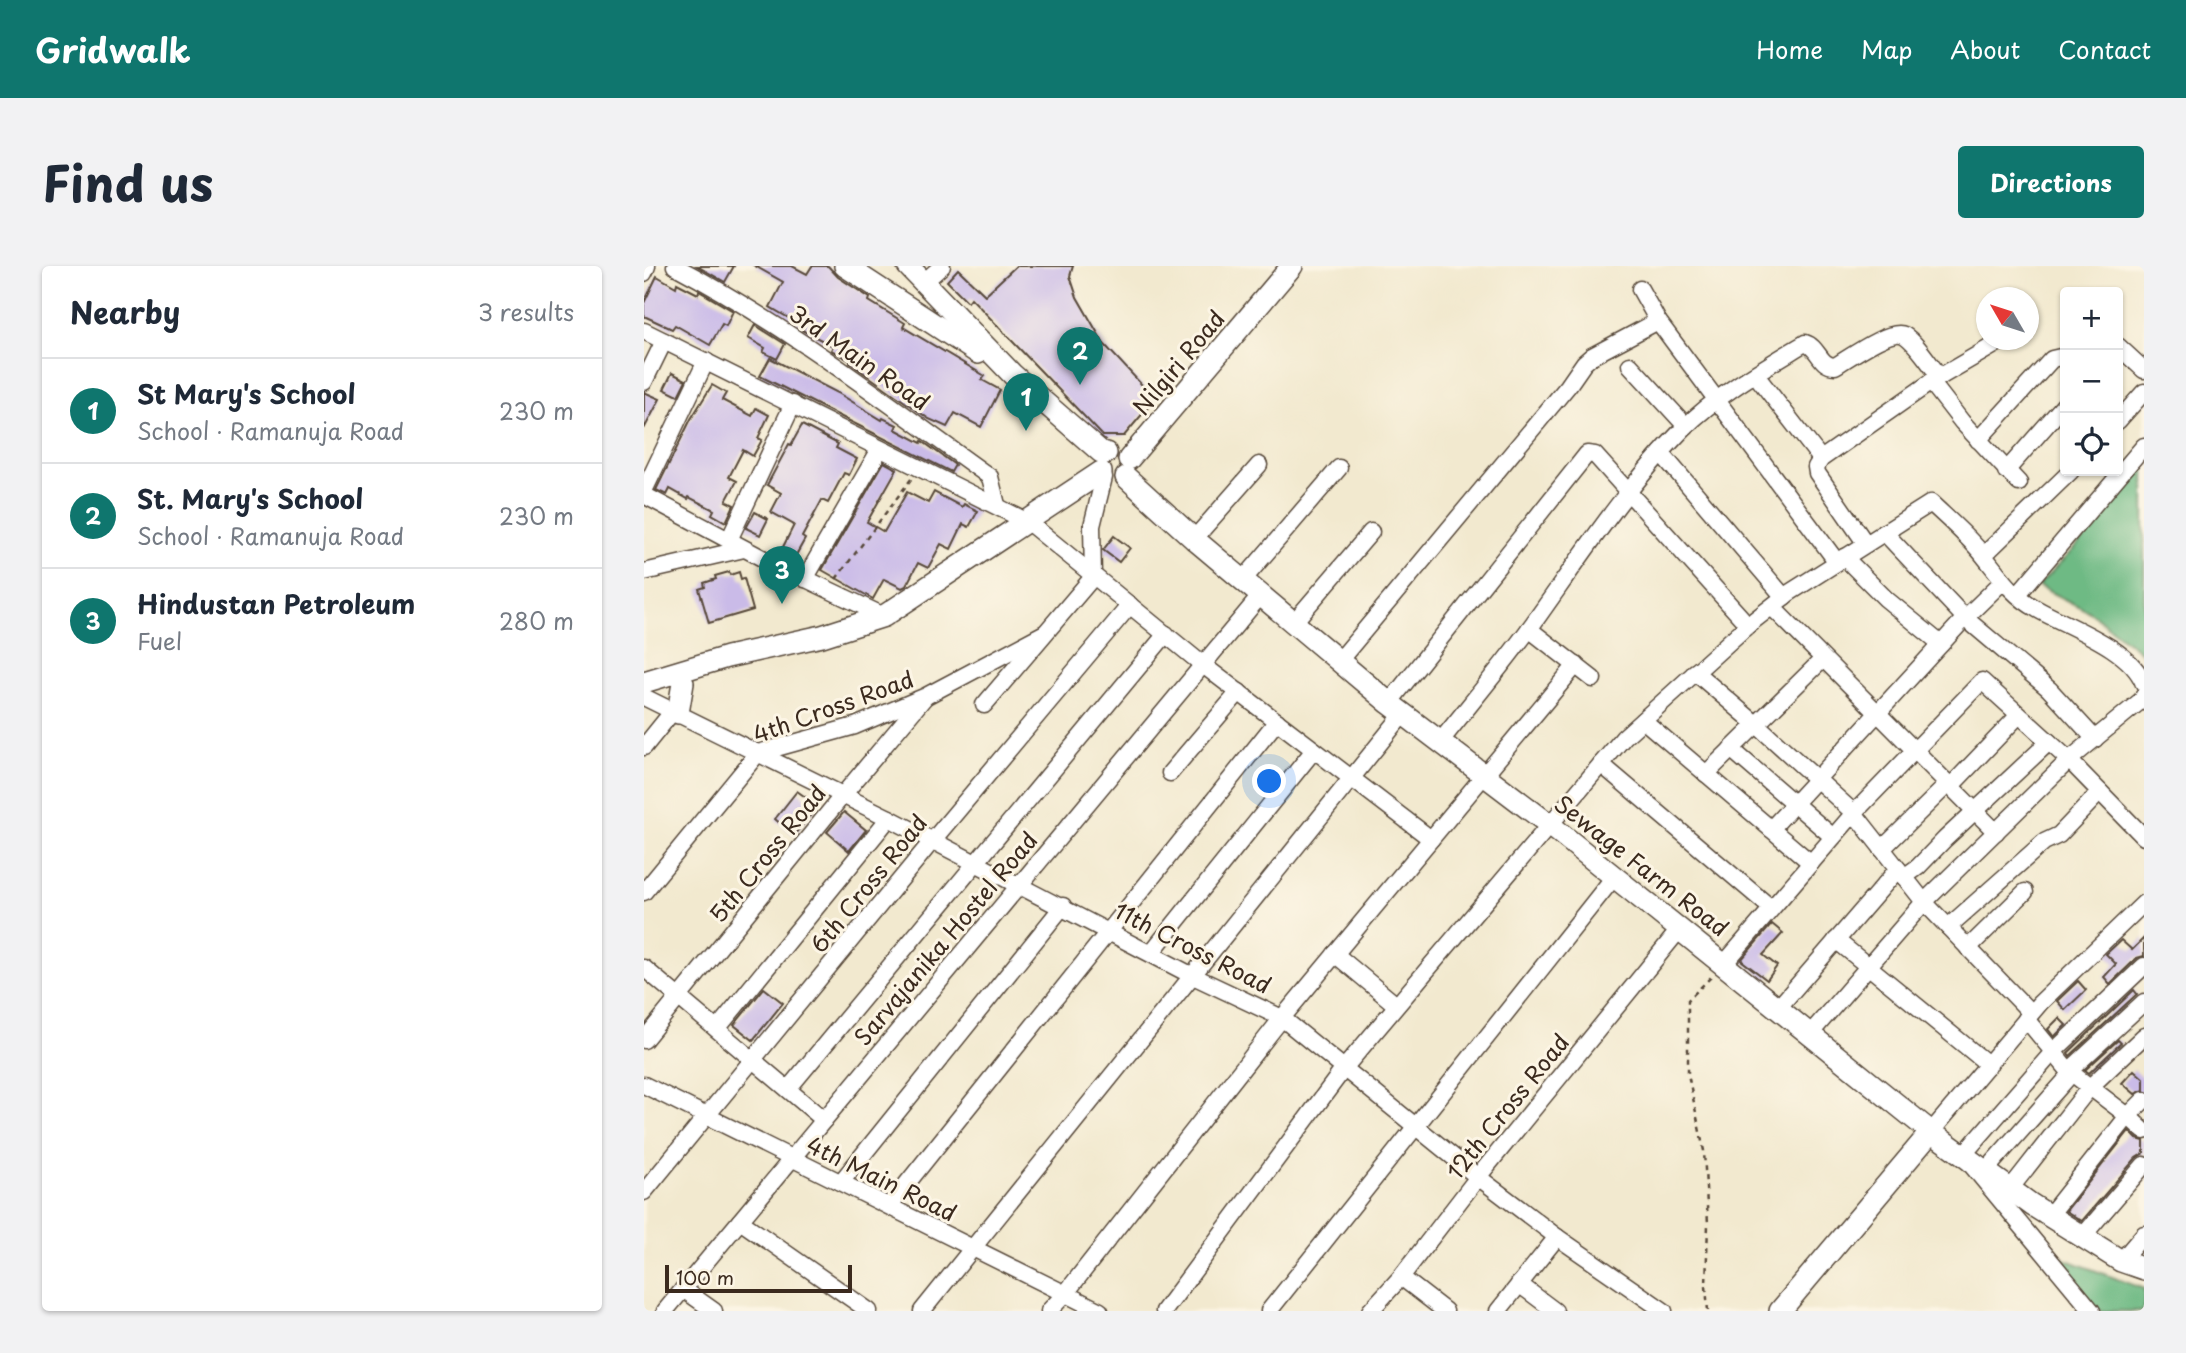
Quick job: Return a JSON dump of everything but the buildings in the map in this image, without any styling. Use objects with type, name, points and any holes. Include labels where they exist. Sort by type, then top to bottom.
[{"type":"main road","points":[[845,266],[1013,375]]},
{"type":"main road","points":[[646,693],[727,657],[822,636],[884,616],[1028,522],[1104,467],[1117,450],[1126,454],[1127,468],[1114,481],[1104,467],[1101,452],[1013,375],[908,266]]},
{"type":"main road","name":"Nilgiri Road","points":[[1127,468],[1292,266]]},
{"type":"main road","name":"Sewage Farm Road","points":[[1127,468],[1194,539],[1339,661],[1724,964],[1931,1132],[2049,1216],[2121,1261],[2144,1269]]},
{"type":"main road","points":[[646,693],[726,669],[751,653]]},
{"type":"main road","points":[[676,712],[683,682]]},
{"type":"main road","points":[[1780,1311],[1931,1132]]},
{"type":"street","points":[[644,273],[647,266]]},
{"type":"street","name":"3rd Main Road","points":[[675,266],[723,291],[807,346],[990,477],[997,505]]},
{"type":"street","points":[[923,284],[942,266]]},
{"type":"street","points":[[1640,289],[1658,321],[1717,402],[1841,559],[1941,644]]},
{"type":"street","points":[[1339,661],[1568,386],[1584,363],[1592,356],[1658,321]]},
{"type":"street","points":[[644,331],[1028,522],[1203,665],[1431,839]]},
{"type":"street","points":[[1440,742],[1529,629],[1629,490],[1661,453],[1686,426],[1717,402],[1805,342],[1812,345],[1825,363],[1835,366],[1890,334],[1897,333],[1908,339],[1978,440],[2019,483]]},
{"type":"street","points":[[644,382],[664,341]]},
{"type":"street","points":[[1866,544],[1816,473],[1816,467],[1821,459],[1935,379],[1986,350]]},
{"type":"street","points":[[2122,350],[2144,370]]},
{"type":"street","points":[[1978,440],[2052,359],[2060,357]]},
{"type":"street","points":[[706,362],[644,493],[744,549],[884,616]]},
{"type":"street","points":[[1630,365],[1686,426]]},
{"type":"street","points":[[1755,374],[1821,459]]},
{"type":"street","points":[[2123,415],[2144,392]]},
{"type":"street","points":[[729,540],[793,404]]},
{"type":"street","points":[[2006,471],[2060,410]]},
{"type":"street","points":[[2018,594],[2144,446]]},
{"type":"street","points":[[804,579],[880,449]]},
{"type":"street","points":[[1661,453],[1822,660],[1996,832]]},
{"type":"street","points":[[922,1311],[1352,778],[1396,708],[1587,454],[1595,455],[1629,490],[1748,625]]},
{"type":"street","points":[[1194,539],[1259,465]]},
{"type":"street","points":[[984,705],[1093,577],[1092,526],[1104,467]]},
{"type":"street","points":[[1243,580],[1339,468]]},
{"type":"street","points":[[1984,555],[2066,476]]},
{"type":"street","points":[[1164,1311],[1345,1067],[1624,737],[1748,625],[1841,559],[1931,503],[1984,555],[2002,582],[2035,608],[2082,629],[2135,666],[2144,684]]},
{"type":"street","points":[[1294,621],[1370,532]]},
{"type":"street","points":[[1884,532],[1965,618],[2049,688],[2095,738]]},
{"type":"street","points":[[644,572],[744,549]]},
{"type":"street","points":[[1770,829],[1965,618],[2002,582]]},
{"type":"street","name":"Sarvajanika Hostel Road","points":[[665,1311],[1261,595]]},
{"type":"street","name":"6th Cross Road","points":[[644,1192],[1130,605]]},
{"type":"street","points":[[1529,629],[1593,678]]},
{"type":"street","name":"4th Cross Road","points":[[644,892],[758,753],[855,726],[926,696],[1043,634]]},
{"type":"street","points":[[788,1089],[1166,634]]},
{"type":"street","points":[[1706,774],[1822,660]]},
{"type":"street","points":[[1049,1311],[1282,1018],[1576,666]]},
{"type":"street","points":[[1695,672],[1854,813],[1924,902],[2029,1016],[2053,1052],[2071,1072],[2144,1131]]},
{"type":"street","points":[[1724,964],[1854,813],[1982,681],[2069,760],[2144,838]]},
{"type":"street","points":[[1170,773],[1239,692]]},
{"type":"street","name":"11th Cross Road","points":[[646,693],[676,712],[933,840],[1018,886],[1063,906],[1193,976],[1282,1018],[1478,1177],[1557,1237],[1664,1311]]},
{"type":"street","points":[[1810,1034],[1924,902],[2069,760],[2143,699],[2144,695]]},
{"type":"street","name":"5th Cross Road","points":[[644,1040],[926,696]]},
{"type":"street","points":[[644,747],[676,712]]},
{"type":"street","points":[[1882,849],[2020,715]]},
{"type":"street","points":[[1643,720],[1811,863]]},
{"type":"street","points":[[889,1206],[1277,722]]},
{"type":"street","points":[[1778,1008],[1836,940],[1901,873],[1918,867],[2049,741]]},
{"type":"street","points":[[1731,749],[1833,837]]},
{"type":"street","points":[[1151,953],[1314,750]]},
{"type":"street","points":[[1601,764],[1771,908]]},
{"type":"street","points":[[1948,927],[2044,842],[2059,835],[2100,792]]},
{"type":"street","points":[[717,1029],[889,818]]},
{"type":"street","points":[[1269,1311],[1614,877]]},
{"type":"street","points":[[1968,948],[2025,892]]},
{"type":"street","points":[[1931,1132],[2029,1016],[2144,903]]},
{"type":"street","points":[[841,1182],[1063,906]]},
{"type":"street","name":"12th Cross Road","points":[[1370,1311],[1401,1277],[1478,1177],[1679,930]]},
{"type":"street","points":[[1836,940],[1989,1065]]},
{"type":"street","points":[[1335,954],[1396,1005]]},
{"type":"street","points":[[2092,1311],[1963,1155],[2053,1052],[2144,967]]},
{"type":"street","points":[[644,968],[824,1120]]},
{"type":"street","points":[[1985,1171],[2071,1072],[2144,1002]]},
{"type":"street","points":[[2010,1189],[2090,1087],[2144,1036]]},
{"type":"street","name":"4th Main Road","points":[[644,1085],[1100,1311]]},
{"type":"street","points":[[2049,1216],[2128,1116],[2144,1100]]},
{"type":"street","points":[[2082,1237],[2144,1165]]},
{"type":"street","points":[[740,1221],[869,1311]]},
{"type":"street","points":[[2121,1261],[2144,1234]]},
{"type":"street","points":[[1498,1311],[1557,1237]]},
{"type":"street","points":[[1401,1277],[1445,1311]]},
{"type":"street","points":[[1519,1284],[1555,1311]]},
{"type":"street","points":[[683,1289],[714,1311]]},
{"type":"path","points":[[828,590],[920,468]]},
{"type":"path","points":[[1708,1311],[1704,1151],[1688,1074],[1688,1000],[1724,964]]},
{"type":"green space","points":[[2144,468],[2144,655],[2090,612],[2038,586],[2085,537],[2139,469]]},
{"type":"green space","points":[[2041,1250],[2144,1289],[2144,1311],[2095,1311]]},
{"type":"place","name":"St. Mary's School","points":[[1080,385]]},
{"type":"place","name":"St Mary's School","points":[[1026,431]]},
{"type":"place","name":"Hindustan Petroleum","points":[[782,604]]}]
